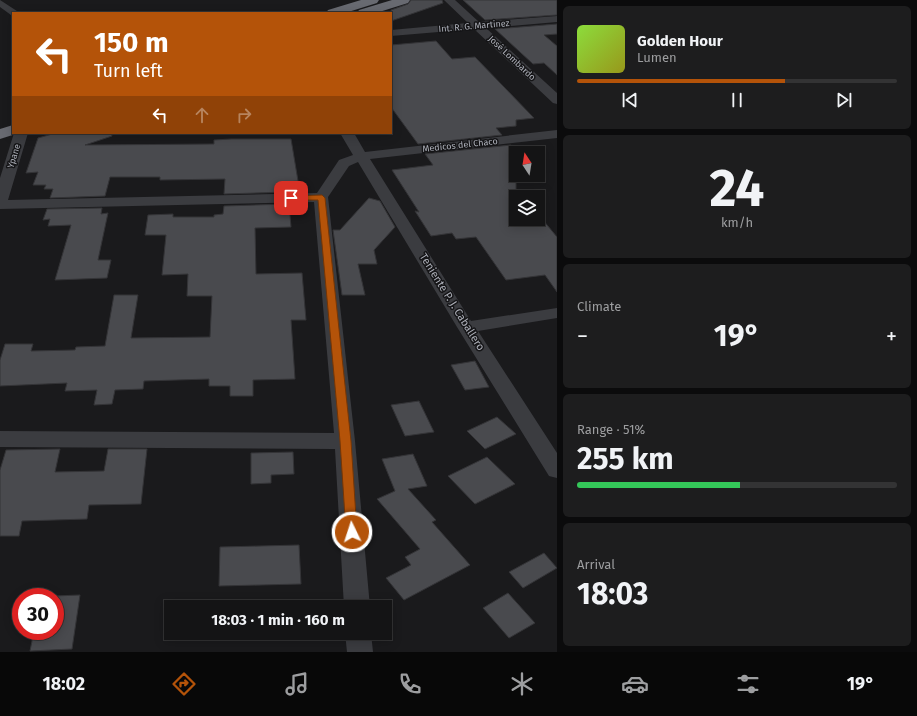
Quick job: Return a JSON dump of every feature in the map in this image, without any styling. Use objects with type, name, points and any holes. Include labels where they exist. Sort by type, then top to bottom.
[{"type":"highway","points":[[335,12],[374,0]]},
{"type":"highway","points":[[366,12],[404,0]]},
{"type":"highway","points":[[0,123],[12,119]]},
{"type":"highway","points":[[0,134],[12,130]]},
{"type":"street","name":"José Lombardo","points":[[448,0],[557,100]]},
{"type":"street","points":[[0,3],[14,12]]},
{"type":"street","name":"Int. R. G. Martinez","points":[[392,33],[557,19]]},
{"type":"street","name":"Ypane","points":[[0,201],[20,134]]},
{"type":"street","name":"Teniente P. J. Caballero","points":[[349,134],[466,327],[557,470]]},
{"type":"street","name":"Medicos del Chaco","points":[[322,198],[344,163],[362,156],[557,134]]},
{"type":"street","points":[[0,205],[322,198],[345,441],[356,600]]},
{"type":"street","points":[[466,327],[557,313]]},
{"type":"street","points":[[0,439],[345,441]]},
{"type":"street","points":[[359,640],[360,652]]},
{"type":"building","points":[[411,0],[442,0],[443,3],[392,21],[391,10],[408,4]]},
{"type":"building","points":[[463,0],[557,0],[557,15],[485,20]]},
{"type":"building","points":[[557,24],[557,34],[544,35],[557,46],[557,75],[544,63],[533,64],[495,29]]},
{"type":"building","points":[[436,41],[452,59],[475,57],[534,118],[516,120],[516,126],[496,128],[502,135],[418,144],[392,108],[392,45]]},
{"type":"building","points":[[52,134],[111,134],[112,136],[85,145],[214,144],[214,140],[291,139],[298,181],[287,182],[288,192],[224,194],[225,179],[160,180],[160,177],[110,177],[105,196],[50,198],[53,189],[44,189],[46,185],[33,185],[38,172],[26,173],[38,138]]},
{"type":"building","points":[[511,145],[512,146],[509,146],[509,182],[516,182],[516,190],[509,190],[509,226],[545,226],[545,222],[557,237],[557,292],[545,275],[506,280],[476,237],[456,239],[452,233],[431,236],[415,211],[419,212],[392,170],[433,165],[425,154]]},
{"type":"building","points":[[369,198],[380,201],[395,227],[374,250],[377,264],[358,264],[365,295],[342,295],[333,230],[340,230]]},
{"type":"building","points":[[289,204],[291,227],[255,228],[256,274],[302,273],[306,320],[291,320],[295,379],[253,380],[253,396],[230,396],[230,386],[209,386],[209,379],[144,381],[143,389],[115,390],[112,404],[94,405],[97,390],[65,391],[67,383],[0,386],[0,360],[5,344],[33,344],[31,351],[75,350],[76,347],[105,346],[114,295],[138,295],[131,338],[210,337],[212,296],[187,296],[188,274],[162,275],[166,235],[145,235],[148,215],[173,214],[173,217],[214,217],[214,215],[223,214],[224,206]]},
{"type":"building","points":[[102,208],[101,214],[108,213],[98,260],[111,260],[107,278],[55,280],[71,225],[48,226],[50,219],[43,220],[47,209]]},
{"type":"building","points":[[475,361],[489,387],[465,390],[451,365]]},
{"type":"building","points":[[419,401],[434,432],[405,436],[391,405]]},
{"type":"building","points":[[497,417],[516,434],[485,449],[467,431]]},
{"type":"building","points":[[60,449],[55,472],[104,471],[108,449],[147,449],[141,504],[89,505],[87,519],[22,521],[19,536],[0,536],[0,470],[6,450]]},
{"type":"building","points":[[293,452],[294,474],[271,475],[271,483],[251,484],[251,453]]},
{"type":"building","points":[[413,454],[427,486],[408,489],[436,520],[432,522],[470,565],[404,600],[386,578],[411,565],[405,557],[420,549],[377,499],[395,491],[382,459]]},
{"type":"building","points":[[487,457],[515,484],[475,504],[448,476]]},
{"type":"building","points":[[299,545],[301,584],[219,586],[220,547]]},
{"type":"building","points":[[544,553],[557,568],[523,588],[509,572]]},
{"type":"building","points":[[508,593],[535,623],[509,638],[483,608]]},
{"type":"building","points":[[80,595],[72,649],[30,651],[32,640],[64,640],[64,596]]},
{"type":"route","points":[[291,198],[322,198],[352,532]]}]
